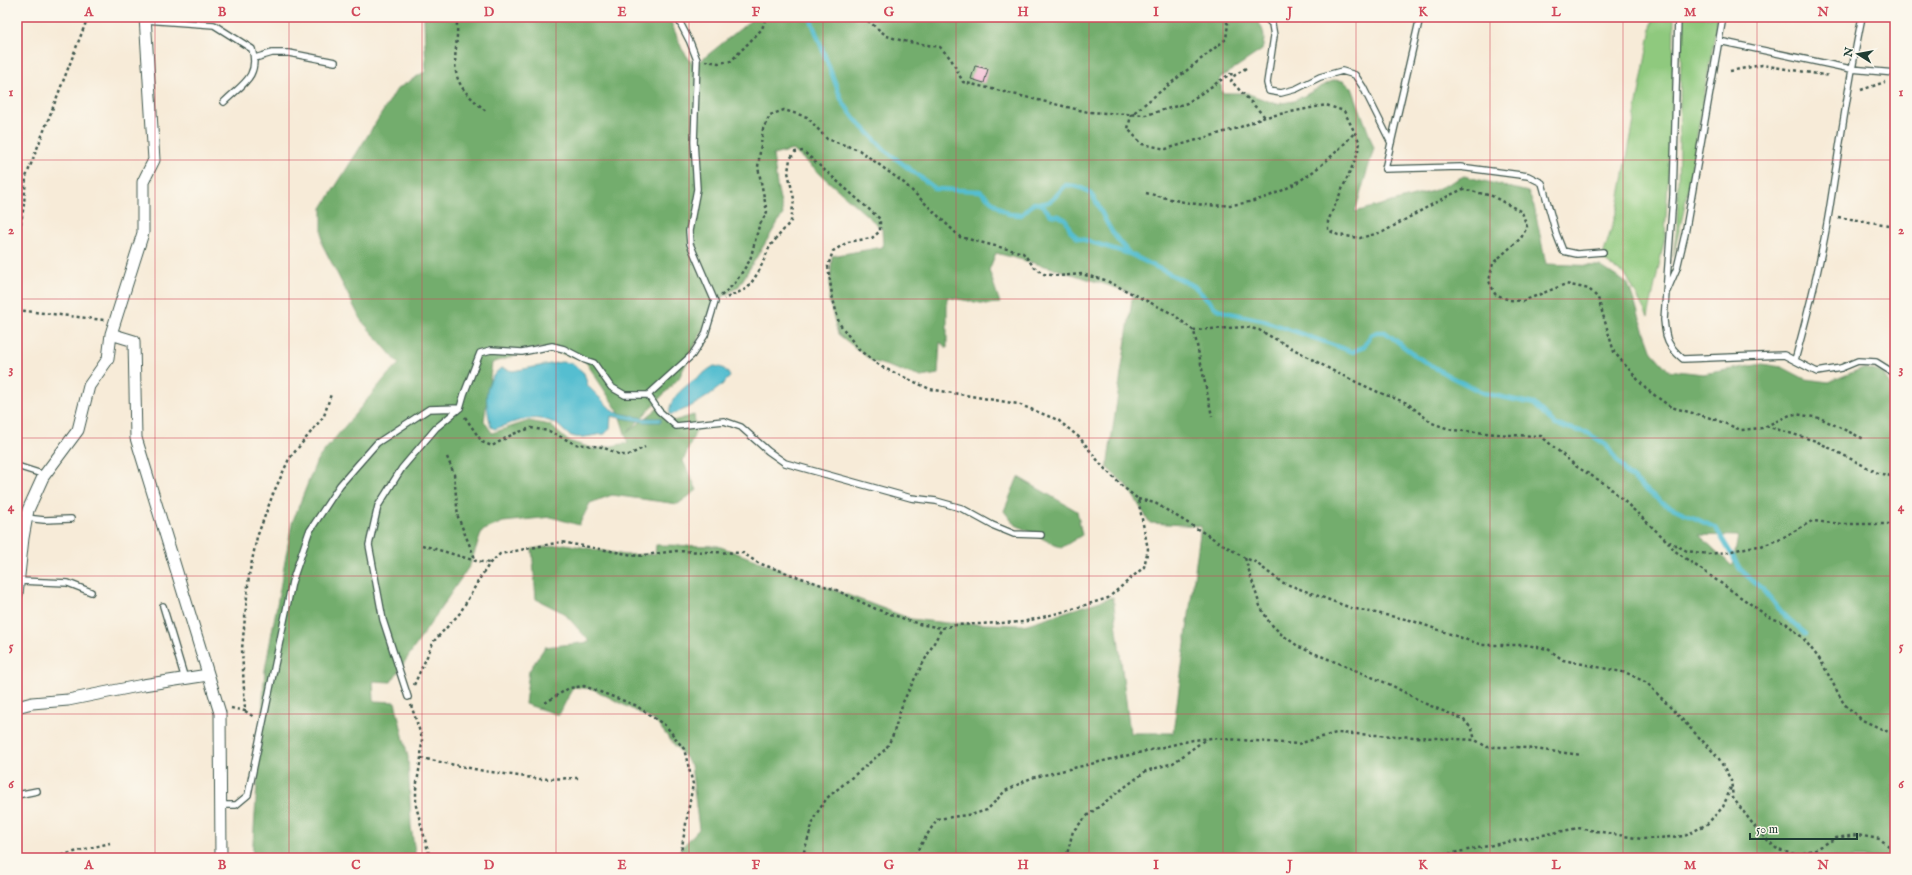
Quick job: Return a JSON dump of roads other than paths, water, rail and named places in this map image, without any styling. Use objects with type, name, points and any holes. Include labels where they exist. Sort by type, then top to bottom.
[{"type":"street","points":[[17,594],[19,581],[20,537],[28,510],[45,475],[78,430],[89,386],[108,359],[111,334],[143,233],[143,182],[154,160],[145,19]]},
{"type":"street","points":[[111,334],[134,341],[136,438],[220,713],[221,858]]},
{"type":"street","points":[[17,707],[32,702],[68,700],[143,685],[208,675]]},
{"type":"lane","points":[[408,697],[383,620],[369,545],[378,506],[402,468],[436,428],[460,408],[480,353],[491,350],[522,352],[552,346],[564,349],[594,363],[611,388],[625,395],[648,395],[692,355],[705,335],[715,302],[690,244],[688,231],[697,189],[694,142],[696,60],[690,42],[677,17]]},
{"type":"lane","points":[[1265,17],[1272,24],[1274,36],[1267,83],[1269,91],[1281,93],[1296,89],[1320,77],[1342,71],[1355,75],[1363,87],[1391,143]]},
{"type":"lane","points":[[1420,17],[1385,170],[1460,167],[1528,176],[1542,183],[1556,233],[1563,251],[1577,254],[1603,252]]},
{"type":"lane","points":[[1678,17],[1673,197],[1664,320],[1666,339],[1673,350],[1683,359],[1784,355],[1817,372],[1840,368],[1858,361],[1876,362],[1892,372],[1895,376]]},
{"type":"lane","points":[[1665,295],[1677,268],[1685,234],[1724,17]]},
{"type":"lane","points":[[1795,360],[1809,311],[1828,219],[1851,69],[1862,17]]},
{"type":"lane","points":[[145,19],[214,25],[252,49],[255,58],[253,74],[224,102]]},
{"type":"lane","points":[[1719,41],[1851,69],[1895,73]]},
{"type":"lane","points":[[255,58],[272,53],[289,53],[335,62]]},
{"type":"lane","points":[[648,395],[659,411],[676,426],[724,421],[741,427],[768,451],[785,462],[911,498],[936,501],[961,508],[1014,534],[1041,535]]},
{"type":"lane","points":[[220,805],[236,805],[248,795],[292,582],[309,532],[340,485],[377,443],[429,409],[460,408]]},
{"type":"lane","points":[[17,466],[45,475]]},
{"type":"lane","points":[[26,518],[44,520],[71,519]]},
{"type":"lane","points":[[19,581],[68,584],[91,592]]},
{"type":"lane","points":[[163,606],[185,679]]},
{"type":"lane","points":[[17,795],[36,790]]},
{"type":"water","points":[[561,362],[572,363],[584,373],[588,386],[614,412],[643,418],[661,418],[661,422],[644,422],[611,416],[610,428],[605,434],[584,437],[570,435],[554,423],[539,419],[524,420],[495,429],[491,427],[487,402],[488,388],[490,381],[501,368],[513,371]]},
{"type":"water","points":[[714,366],[724,369],[730,377],[702,400],[670,415],[670,408],[677,395],[690,383]]},
{"type":"waterway","points":[[810,17],[842,101],[855,119],[887,152],[936,189],[980,191],[1009,214],[1021,215],[1034,203],[1040,204],[1049,202],[1066,185],[1076,186],[1084,189],[1094,198],[1112,232],[1129,253]]},
{"type":"waterway","points":[[1041,204],[1051,215],[1059,216],[1066,220],[1071,232],[1078,238],[1130,254],[1194,286],[1216,308],[1225,312],[1262,320],[1353,352],[1364,346],[1371,335],[1377,332],[1385,332],[1417,357],[1449,376],[1483,393],[1534,404],[1556,425],[1588,433],[1606,445],[1626,473],[1662,503],[1716,528],[1740,569],[1763,589],[1784,615],[1806,634]]}]
